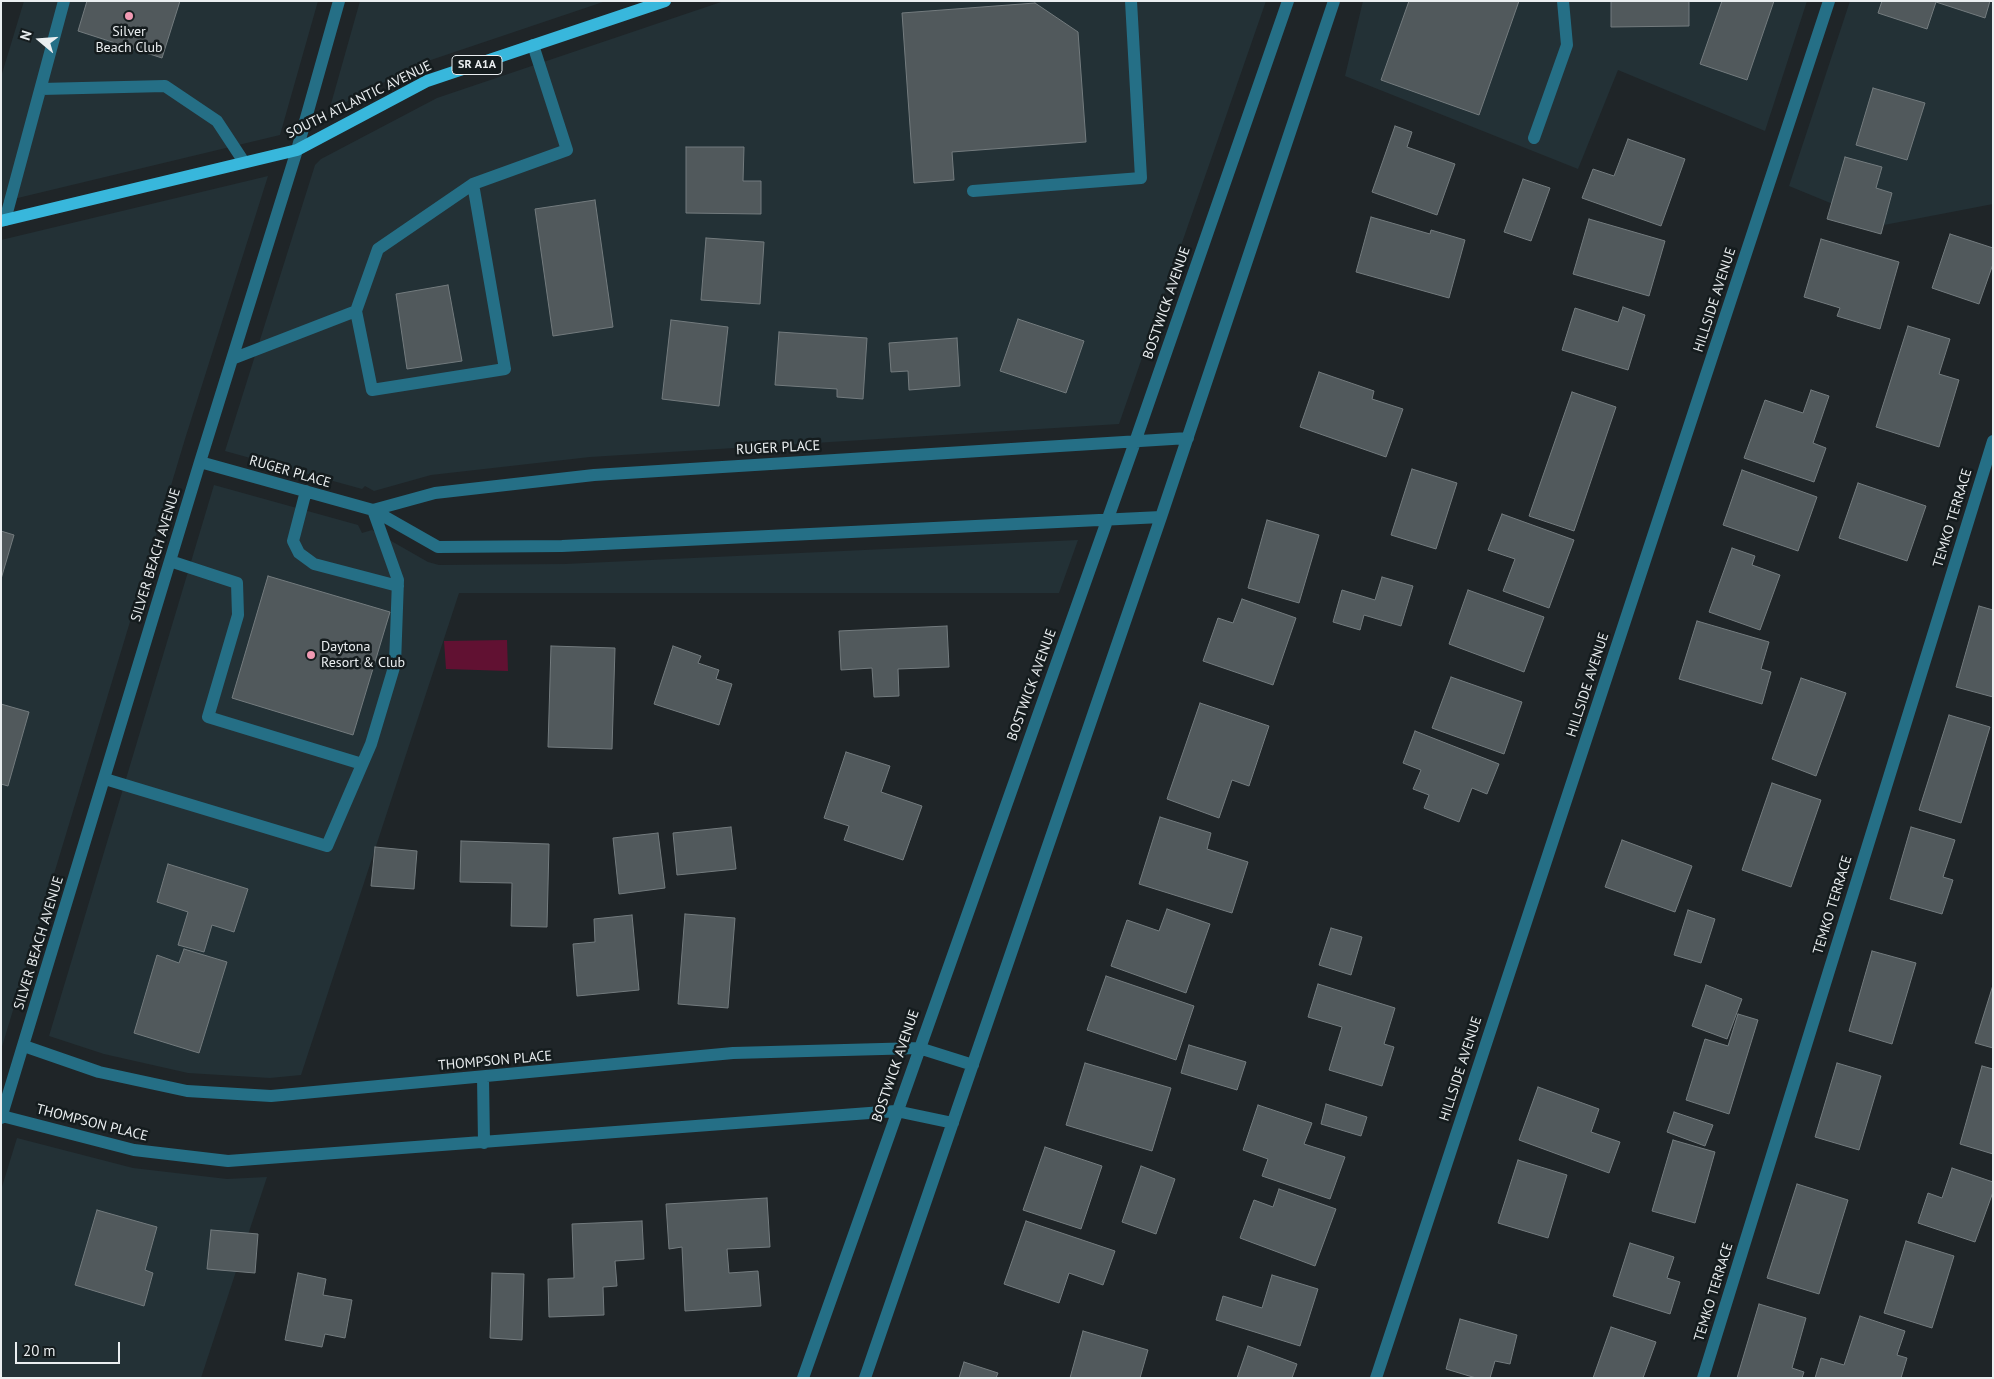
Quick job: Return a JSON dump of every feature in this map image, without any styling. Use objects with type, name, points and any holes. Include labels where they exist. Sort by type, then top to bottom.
[{"type":"main road","name":"SOUTH ATLANTIC AVENUE","points":[[3,220],[298,150],[427,81],[665,1]]},
{"type":"street","points":[[3,220],[64,1]]},
{"type":"street","name":"SILVER BEACH AVENUE","points":[[2,1117],[200,462],[298,150],[339,1]]},
{"type":"street","points":[[973,192],[1142,178],[1131,1]]},
{"type":"street","name":"BOSTWICK AVENUE","points":[[803,1378],[896,1111],[1135,442],[1288,1]]},
{"type":"street","points":[[865,1378],[1188,438],[1334,1]]},
{"type":"street","points":[[1534,138],[1567,45],[1564,1]]},
{"type":"street","name":"HILLSIDE AVENUE","points":[[1376,1378],[1829,1]]},
{"type":"street","points":[[473,184],[504,369],[372,390],[356,311],[378,249],[473,184],[567,150],[533,46]]},
{"type":"street","points":[[41,89],[165,86],[217,122],[244,162]]},
{"type":"street","points":[[232,359],[356,311]]},
{"type":"street","name":"RUGER PLACE","points":[[372,510],[435,493],[594,475],[1188,438]]},
{"type":"street","name":"TEMKO TERRACE","points":[[1703,1378],[1993,441]]},
{"type":"street","name":"RUGER PLACE","points":[[200,462],[372,510],[438,547],[572,545],[1161,517]]},
{"type":"street","points":[[306,492],[293,541],[299,553],[314,564],[398,586]]},
{"type":"street","points":[[105,779],[326,846],[371,744],[395,664],[398,580],[372,510]]},
{"type":"street","points":[[170,561],[236,584],[238,615],[208,717],[362,764]]},
{"type":"street","name":"THOMPSON PLACE","points":[[24,1046],[99,1072],[187,1092],[271,1096],[733,1053],[919,1048],[973,1065]]},
{"type":"street","points":[[483,1077],[484,1143]]},
{"type":"street","name":"THOMPSON PLACE","points":[[2,1117],[134,1150],[228,1162],[896,1111],[953,1124]]},
{"type":"shaded area","points":[[24,1],[318,1],[280,135],[1,202],[1,77]]},
{"type":"shaded area","points":[[360,1],[606,1],[419,64],[329,111]]},
{"type":"shaded area","points":[[724,1],[1266,1],[1119,424],[590,457],[431,475],[374,491],[365,486],[362,489],[225,451],[315,165],[321,159],[437,98]]},
{"type":"shaded area","points":[[1363,1],[1807,1],[1765,131],[1618,70],[1578,169],[1345,76]]},
{"type":"shaded area","points":[[1850,1],[1993,1],[1993,204],[1884,225],[1789,186]]},
{"type":"shaded area","points":[[268,176],[185,439],[1,1050],[1,240]]},
{"type":"shaded area","points":[[214,485],[358,525],[362,533],[372,530],[428,562],[439,565],[565,564],[1078,540],[1059,593],[459,593],[301,1075],[270,1078],[188,1073],[104,1054],[49,1036]]},
{"type":"shaded area","points":[[507,640],[508,671],[446,669],[444,641]]},
{"type":"shaded area","points":[[17,1138],[133,1168],[227,1179],[267,1177],[201,1378],[1,1378],[1,1190]]},
{"type":"building","name":"Silver Beach Club","points":[[87,1],[180,1],[162,58],[78,31]]},
{"type":"building","points":[[1409,1],[1519,1],[1479,115],[1381,80]]},
{"type":"building","points":[[1611,1],[1689,1],[1689,26],[1611,27]]},
{"type":"building","points":[[1722,1],[1774,1],[1747,80],[1700,64]]},
{"type":"building","points":[[1882,1],[1990,1],[1985,18],[1936,2],[1927,29],[1878,13]]},
{"type":"building","points":[[1035,3],[1078,32],[1086,142],[952,152],[954,180],[914,183],[902,13]]},
{"type":"building","points":[[1873,88],[1925,103],[1907,160],[1856,145]]},
{"type":"building","points":[[1395,126],[1412,132],[1407,147],[1455,164],[1437,215],[1372,192]]},
{"type":"building","points":[[1628,139],[1685,159],[1661,226],[1582,198],[1593,169],[1614,176]]},
{"type":"building","points":[[686,147],[744,147],[743,181],[761,181],[761,214],[686,213]]},
{"type":"building","points":[[1845,157],[1882,167],[1876,188],[1892,193],[1881,234],[1827,219]]},
{"type":"building","points":[[1523,179],[1550,188],[1531,241],[1504,232]]},
{"type":"building","points":[[595,200],[613,327],[553,336],[535,209]]},
{"type":"building","points":[[1371,217],[1430,234],[1431,230],[1465,240],[1449,298],[1356,272]]},
{"type":"building","points":[[1589,219],[1665,241],[1649,296],[1573,274]]},
{"type":"building","points":[[1950,234],[1993,248],[1993,264],[1979,304],[1932,288]]},
{"type":"building","points":[[706,238],[764,242],[760,304],[701,300]]},
{"type":"building","points":[[1821,239],[1899,262],[1880,329],[1837,316],[1840,308],[1804,297]]},
{"type":"building","points":[[448,285],[462,361],[407,369],[396,294]]},
{"type":"building","points":[[1623,307],[1645,315],[1628,370],[1562,350],[1575,308],[1618,322]]},
{"type":"building","points":[[1018,319],[1084,341],[1066,393],[1000,371]]},
{"type":"building","points":[[671,320],[728,327],[719,406],[662,399]]},
{"type":"building","points":[[1908,326],[1950,339],[1939,374],[1959,380],[1939,447],[1876,427]]},
{"type":"building","points":[[779,332],[867,338],[863,399],[837,397],[837,389],[775,385]]},
{"type":"building","points":[[957,338],[960,386],[909,390],[908,371],[891,372],[889,343]]},
{"type":"building","points":[[1319,372],[1374,391],[1372,399],[1403,409],[1386,457],[1300,427]]},
{"type":"building","points":[[1811,390],[1829,396],[1813,443],[1826,448],[1814,482],[1744,458],[1765,400],[1803,413]]},
{"type":"building","points":[[1572,392],[1616,407],[1574,531],[1529,516]]},
{"type":"building","points":[[1412,469],[1457,483],[1436,549],[1391,535]]},
{"type":"building","points":[[1742,470],[1817,497],[1798,551],[1723,525]]},
{"type":"building","points":[[1858,483],[1926,506],[1907,561],[1839,538]]},
{"type":"building","points":[[1502,514],[1574,540],[1549,608],[1503,591],[1515,559],[1488,550]]},
{"type":"building","points":[[1267,520],[1319,535],[1299,603],[1248,588]]},
{"type":"building","points":[[1,531],[14,535],[1,579]]},
{"type":"building","points":[[1732,548],[1755,556],[1752,565],[1780,575],[1760,630],[1709,612]]},
{"type":"building","name":"Daytona Resort & Club","points":[[268,576],[390,612],[353,735],[232,698]]},
{"type":"building","points":[[1382,577],[1413,586],[1401,626],[1364,615],[1360,630],[1333,622],[1342,590],[1375,600]]},
{"type":"building","points":[[1468,590],[1544,617],[1524,672],[1449,644]]},
{"type":"building","points":[[1242,599],[1296,618],[1273,685],[1203,661],[1218,618],[1233,623]]},
{"type":"building","points":[[1979,606],[1993,610],[1993,697],[1956,687]]},
{"type":"building","points":[[1697,621],[1769,642],[1761,669],[1771,672],[1762,704],[1679,679]]},
{"type":"building","points":[[947,626],[949,667],[898,669],[899,696],[874,697],[872,668],[841,670],[839,631]]},
{"type":"building","points":[[551,646],[615,648],[612,749],[548,747]]},
{"type":"building","points":[[673,646],[701,656],[698,663],[719,670],[716,679],[732,684],[719,725],[654,704]]},
{"type":"building","points":[[1451,677],[1522,702],[1504,754],[1432,728]]},
{"type":"building","points":[[1801,678],[1846,693],[1816,776],[1772,759]]},
{"type":"building","points":[[1200,703],[1269,726],[1249,786],[1232,780],[1219,818],[1167,799]]},
{"type":"building","points":[[1,704],[29,712],[8,786],[1,784]]},
{"type":"building","points":[[1949,715],[1990,727],[1961,823],[1919,810]]},
{"type":"building","points":[[1415,731],[1499,764],[1487,794],[1472,788],[1459,822],[1424,808],[1429,795],[1413,789],[1421,770],[1403,763]]},
{"type":"building","points":[[846,752],[890,766],[881,792],[922,806],[903,860],[844,840],[849,826],[824,818]]},
{"type":"building","points":[[1772,783],[1821,800],[1791,887],[1742,870]]},
{"type":"building","points":[[1160,817],[1211,833],[1207,849],[1248,862],[1232,913],[1139,884]]},
{"type":"building","points":[[731,827],[736,869],[677,875],[673,833]]},
{"type":"building","points":[[1911,827],[1955,840],[1943,877],[1953,880],[1942,914],[1890,899]]},
{"type":"building","points":[[658,833],[665,888],[619,894],[613,838]]},
{"type":"building","points":[[1622,840],[1692,866],[1675,912],[1605,887]]},
{"type":"building","points":[[461,841],[549,844],[547,927],[511,926],[512,883],[460,882]]},
{"type":"building","points":[[375,847],[417,851],[414,889],[371,886]]},
{"type":"building","points":[[168,864],[248,889],[234,932],[212,925],[204,952],[178,945],[188,912],[157,902]]},
{"type":"building","points":[[1167,909],[1210,924],[1186,993],[1111,966],[1127,920],[1159,931]]},
{"type":"building","points":[[1688,910],[1715,919],[1701,963],[1674,955]]},
{"type":"building","points":[[685,914],[735,918],[728,1008],[678,1004]]},
{"type":"building","points":[[632,915],[639,990],[577,996],[573,944],[595,942],[594,919]]},
{"type":"building","points":[[1331,928],[1362,937],[1351,975],[1319,965]]},
{"type":"building","points":[[184,949],[227,962],[199,1053],[134,1033],[157,955],[179,963]]},
{"type":"building","points":[[1872,951],[1916,963],[1892,1044],[1849,1031]]},
{"type":"building","points":[[1106,976],[1194,1006],[1176,1060],[1087,1030]]},
{"type":"building","points":[[1318,984],[1395,1008],[1384,1044],[1394,1047],[1382,1086],[1329,1070],[1342,1027],[1308,1017]]},
{"type":"building","points":[[1706,985],[1742,999],[1727,1039],[1692,1026]]},
{"type":"building","points":[[1993,985],[1993,1048],[1975,1043]]},
{"type":"building","points":[[1738,1014],[1758,1020],[1729,1114],[1686,1100],[1705,1039],[1728,1046]]},
{"type":"building","points":[[1189,1045],[1246,1062],[1237,1090],[1181,1073]]},
{"type":"building","points":[[1085,1063],[1171,1088],[1152,1151],[1066,1125]]},
{"type":"building","points":[[1837,1063],[1881,1076],[1859,1150],[1815,1137]]},
{"type":"building","points":[[1982,1066],[1993,1069],[1993,1154],[1960,1144]]},
{"type":"building","points":[[1538,1087],[1599,1109],[1591,1132],[1620,1142],[1609,1173],[1519,1140]]},
{"type":"building","points":[[1326,1104],[1367,1117],[1361,1136],[1321,1124]]},
{"type":"building","points":[[1258,1105],[1312,1123],[1304,1144],[1345,1157],[1330,1199],[1262,1176],[1268,1159],[1243,1150]]},
{"type":"building","points":[[1674,1112],[1713,1125],[1705,1146],[1667,1132]]},
{"type":"building","points":[[1673,1140],[1715,1152],[1695,1223],[1652,1211]]},
{"type":"building","points":[[1045,1147],[1102,1166],[1081,1229],[1023,1210]]},
{"type":"building","points":[[1518,1160],[1567,1175],[1548,1238],[1498,1223]]},
{"type":"building","points":[[1141,1166],[1175,1179],[1156,1234],[1122,1222]]},
{"type":"building","points":[[1952,1168],[1993,1182],[1993,1192],[1975,1242],[1918,1223],[1928,1193],[1942,1198]]},
{"type":"building","points":[[1797,1184],[1848,1200],[1819,1294],[1767,1278]]},
{"type":"building","points":[[1279,1189],[1336,1209],[1315,1266],[1240,1238],[1254,1200],[1273,1207]]},
{"type":"building","points":[[767,1198],[770,1247],[727,1249],[729,1273],[758,1271],[761,1306],[685,1311],[682,1247],[669,1249],[666,1204]]},
{"type":"building","points":[[97,1210],[157,1227],[145,1270],[153,1273],[144,1306],[75,1285]]},
{"type":"building","points":[[642,1221],[644,1259],[615,1261],[617,1286],[603,1287],[604,1315],[549,1317],[548,1279],[574,1278],[572,1224]]},
{"type":"building","points":[[1026,1221],[1115,1251],[1103,1285],[1069,1273],[1059,1303],[1004,1284]]},
{"type":"building","points":[[211,1230],[258,1234],[255,1273],[207,1269]]},
{"type":"building","points":[[1906,1241],[1954,1256],[1932,1328],[1884,1313]]},
{"type":"building","points":[[1630,1243],[1674,1257],[1667,1278],[1680,1282],[1670,1314],[1613,1296]]},
{"type":"building","points":[[298,1273],[326,1279],[323,1295],[352,1300],[345,1338],[325,1334],[322,1347],[285,1340]]},
{"type":"building","points":[[492,1273],[524,1274],[522,1340],[490,1338]]},
{"type":"building","points":[[1272,1275],[1318,1289],[1300,1346],[1216,1320],[1223,1296],[1262,1308]]},
{"type":"building","points":[[1759,1304],[1806,1318],[1792,1368],[1804,1372],[1802,1378],[1737,1378]]},
{"type":"building","points":[[1860,1316],[1905,1331],[1897,1355],[1907,1358],[1901,1378],[1815,1378],[1821,1358],[1844,1365]]},
{"type":"building","points":[[1460,1319],[1517,1335],[1510,1364],[1495,1361],[1490,1378],[1476,1378],[1446,1369]]},
{"type":"building","points":[[1611,1327],[1656,1342],[1643,1378],[1593,1378]]},
{"type":"building","points":[[1083,1331],[1148,1350],[1140,1378],[1070,1378]]},
{"type":"building","points":[[1248,1346],[1297,1364],[1292,1378],[1237,1378]]},
{"type":"building","points":[[964,1362],[998,1373],[996,1378],[959,1378]]},
{"type":"place","name":"Silver Beach Club","points":[[129,16]]},
{"type":"place","name":"Daytona Resort & Club","points":[[311,655]]}]
